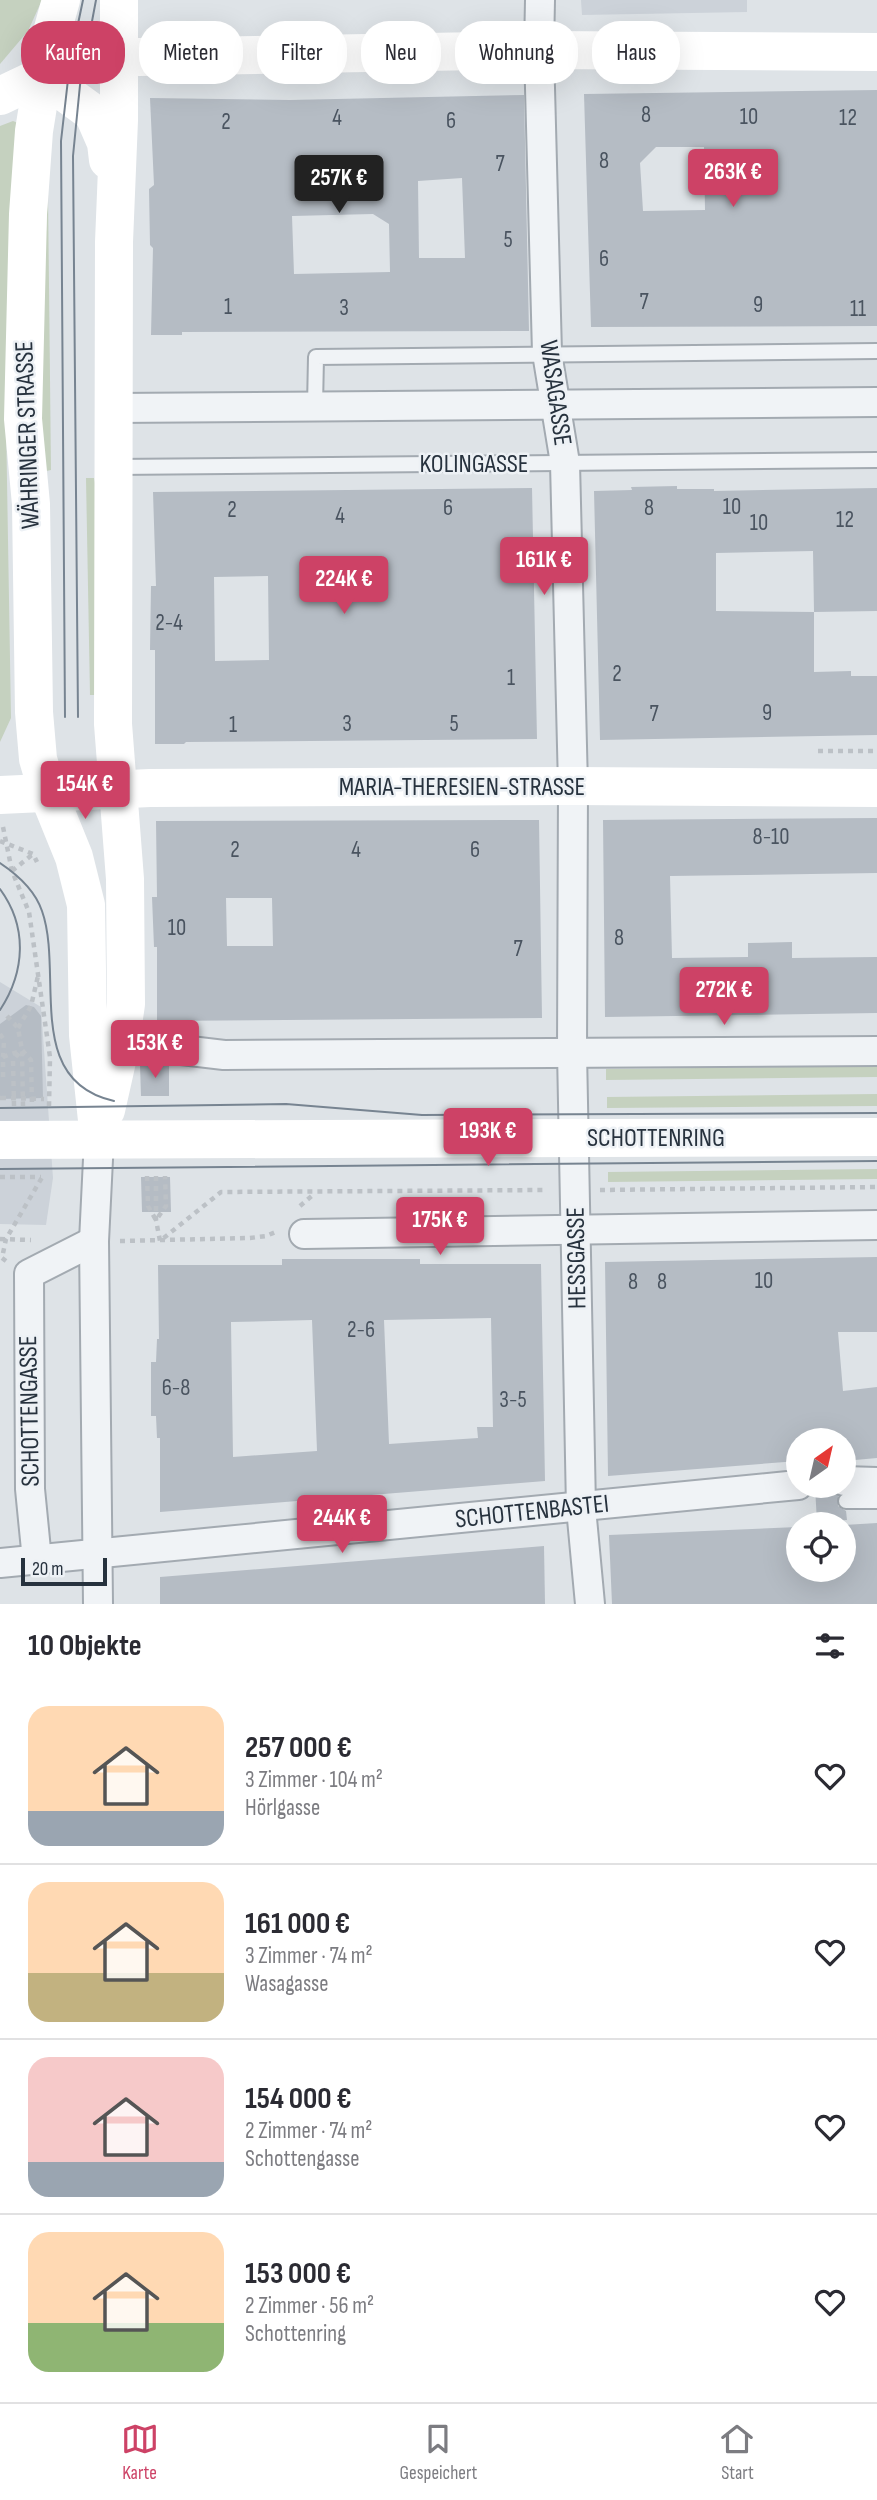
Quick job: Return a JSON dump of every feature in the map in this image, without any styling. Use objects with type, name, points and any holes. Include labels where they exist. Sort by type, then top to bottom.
[{"type":"main road","name":"WÄHRINGER STRASSE","points":[[56,21],[61,0]]},
{"type":"main road","points":[[119,0],[119,21]]},
{"type":"main road","points":[[578,50],[877,52]]},
{"type":"main road","points":[[125,58],[455,52]]},
{"type":"main road","points":[[0,96],[25,84]]},
{"type":"main road","name":"WÄHRINGER STRASSE","points":[[41,84],[34,131],[28,214],[23,419],[31,504],[34,712],[38,759],[48,793]]},
{"type":"main road","points":[[53,84],[93,113],[106,143],[114,243]]},
{"type":"main road","points":[[99,1139],[119,1052],[126,1004],[125,879],[113,724],[114,243],[118,84]]},
{"type":"main road","name":"MARIA-THERESIEN-STRASSE","points":[[0,795],[120,789],[573,786],[877,788]]},
{"type":"main road","points":[[48,793],[74,857],[86,905],[88,1035],[99,1139]]},
{"type":"main road","name":"SCHOTTENRING","points":[[7,1123],[99,1139],[877,1137]]},
{"type":"street","name":"WASAGASSE","points":[[540,0],[540,21]]},
{"type":"street","name":"WASAGASSE","points":[[540,84],[547,354],[565,463],[573,786]]},
{"type":"street","points":[[114,408],[877,402]]},
{"type":"street","name":"HESSGASSE","points":[[573,786],[572,1052],[581,1508],[590,1604]]},
{"type":"street","points":[[119,1052],[148,1046],[224,1055],[877,1051]]},
{"type":"street","points":[[98,1604],[94,1241],[99,1139]]},
{"type":"street","points":[[295,1224],[576,1231],[877,1225]]},
{"type":"street","name":"SCHOTTENGASSE","points":[[37,1560],[30,1489],[29,1274],[94,1241]]},
{"type":"street","points":[[856,1488],[877,1482]]},
{"type":"street","name":"SCHOTTENBASTEI","points":[[98,1555],[786,1486]]},
{"type":"street","points":[[0,1563],[98,1555]]},
{"type":"lane","points":[[315,406],[316,357],[877,351]]},
{"type":"lane","name":"KOLINGASSE","points":[[114,467],[877,460]]},
{"type":"lane","points":[[856,1494],[877,1500]]},
{"type":"path","points":[[3,842],[29,912],[38,972],[31,1006],[18,1028]]},
{"type":"path","points":[[12,871],[41,848]]},
{"type":"path","points":[[6,1016],[18,1028],[22,1050],[23,1106]]},
{"type":"path","points":[[0,1034],[4,1040],[3,1077]]},
{"type":"path","points":[[2,1058],[22,1050]]},
{"type":"path","points":[[22,1050],[31,1060],[32,1106]]},
{"type":"path","points":[[7,1123],[13,1060],[22,1050]]},
{"type":"path","points":[[0,1098],[46,1099]]},
{"type":"path","points":[[147,1176],[148,1206],[156,1220]]},
{"type":"path","points":[[156,1176],[156,1220],[160,1241]]},
{"type":"path","points":[[156,1220],[166,1206],[165,1176]]},
{"type":"path","points":[[0,1177],[42,1177]]},
{"type":"path","points":[[125,1241],[160,1241],[250,1238],[266,1236],[295,1224],[308,1197],[317,1192],[221,1192],[160,1241]]},
{"type":"shaded area","points":[[581,0],[747,0],[747,12],[582,15]]},
{"type":"shaded area","points":[[0,982],[41,1007],[53,1178],[46,1225],[0,1224]]},
{"type":"green space","points":[[0,0],[42,0],[33,21],[21,21],[21,39],[0,64]]},
{"type":"green space","points":[[13,121],[18,123],[6,421],[11,718],[0,742],[0,126]]},
{"type":"green space","points":[[48,193],[51,470],[42,472],[36,427]]},
{"type":"green space","points":[[86,478],[94,478],[99,503],[102,695],[90,695]]},
{"type":"green space","points":[[877,1066],[877,1077],[606,1080],[606,1069]]},
{"type":"green space","points":[[877,1094],[877,1106],[607,1108],[607,1097]]},
{"type":"green space","points":[[877,1169],[877,1179],[608,1182],[608,1172]]},
{"type":"building","points":[[877,90],[877,326],[591,327],[584,94]],"holes":[[[656,147],[704,147],[705,210],[643,211],[640,163]]]},
{"type":"building","points":[[524,95],[529,331],[182,332],[182,335],[151,335],[153,248],[150,245],[149,189],[154,185],[150,98],[290,100]],"holes":[[[462,178],[465,258],[419,258],[418,181]],[[373,214],[389,224],[390,272],[294,274],[292,216]]]},
{"type":"building","points":[[677,486],[677,489],[714,491],[877,488],[877,611],[814,612],[814,672],[851,671],[851,676],[877,676],[877,735],[600,740],[594,491],[632,490],[631,487]],"holes":[[[813,551],[814,612],[716,611],[716,553]]]},
{"type":"building","points":[[532,488],[537,739],[155,744],[155,650],[150,650],[151,586],[156,586],[153,492]],"holes":[[[268,576],[269,660],[215,661],[214,577]]]},
{"type":"building","points":[[877,818],[877,873],[670,876],[672,958],[748,957],[748,943],[792,942],[792,958],[877,957],[877,1013],[605,1017],[603,820]]},
{"type":"building","points":[[539,820],[542,1018],[157,1021],[157,947],[154,947],[152,897],[157,897],[156,821]],"holes":[[[226,898],[272,898],[273,946],[227,946]]]},
{"type":"building","points":[[26,1005],[34,1007],[41,1016],[43,1098],[0,1099],[0,1024]]},
{"type":"building","points":[[140,1065],[169,1065],[169,1096],[141,1096]]},
{"type":"building","points":[[141,1177],[170,1177],[171,1212],[142,1212]]},
{"type":"building","points":[[877,1257],[877,1332],[838,1332],[843,1391],[877,1387],[877,1458],[856,1460],[856,1428],[786,1428],[786,1462],[608,1476],[605,1262]]},
{"type":"building","points":[[282,1259],[420,1259],[420,1264],[541,1264],[545,1481],[160,1512],[160,1438],[157,1438],[156,1416],[151,1416],[151,1362],[156,1362],[159,1339],[158,1265],[282,1265]],"holes":[[[491,1318],[493,1427],[477,1427],[478,1438],[389,1444],[384,1320]],[[312,1320],[317,1451],[233,1457],[231,1322]]]},
{"type":"building","points":[[816,1498],[838,1498],[838,1506],[846,1512],[816,1512]]},
{"type":"building","points":[[877,1523],[877,1604],[612,1604],[609,1535],[786,1528],[786,1582],[856,1582],[856,1524]]},
{"type":"building","points":[[544,1546],[545,1604],[160,1604],[160,1577]]},
{"type":"tram line","points":[[65,717],[61,141],[70,62],[83,0]]},
{"type":"tram line","points":[[78,717],[73,156],[80,85],[96,0]]},
{"type":"tram line","points":[[0,863],[25,884],[42,911],[48,936],[52,1022],[57,1048],[67,1072],[86,1090],[114,1101]]},
{"type":"tram line","points":[[0,889],[15,919],[20,950],[14,980],[0,1010]]},
{"type":"tram line","points":[[0,1108],[286,1104],[422,1115],[877,1113]]},
{"type":"tram line","points":[[0,1169],[877,1161]]}]
